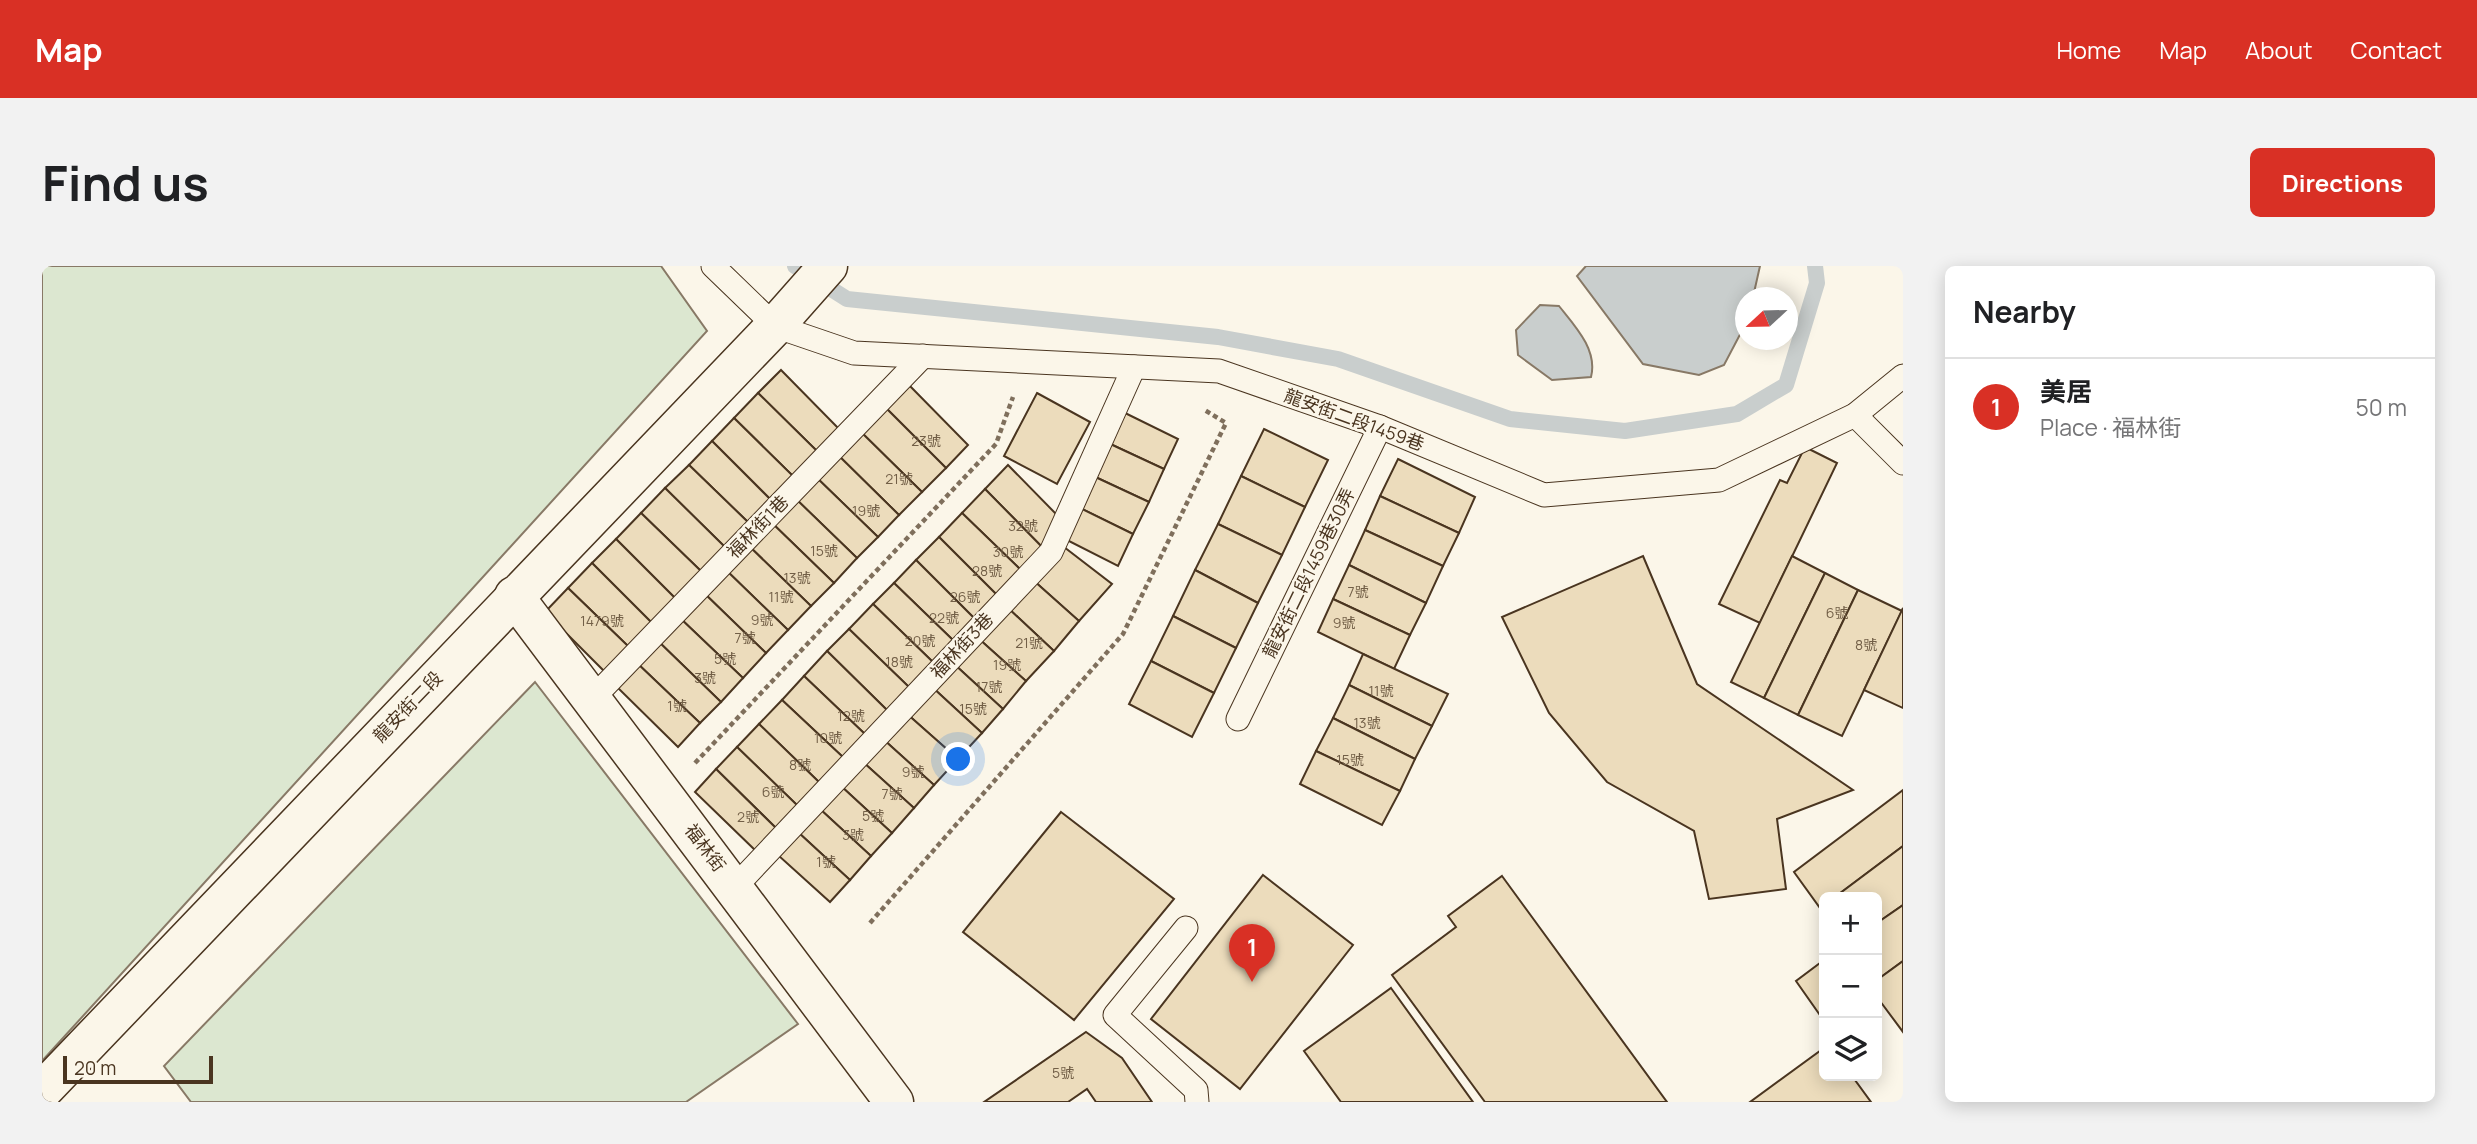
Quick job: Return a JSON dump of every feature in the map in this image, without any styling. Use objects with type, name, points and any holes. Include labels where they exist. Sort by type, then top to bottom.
[{"type":"street","name":"龍安街二段","points":[[42,1091],[775,326],[828,266]]},
{"type":"street","name":"福林街","points":[[514,596],[894,1102]]},
{"type":"lane","points":[[713,266],[775,326]]},
{"type":"lane","name":"龍安街二段1459巷","points":[[775,326],[854,353],[1219,371],[1380,427],[1544,495],[1719,480],[1855,415],[1903,376]]},
{"type":"lane","name":"福林街1巷","points":[[593,698],[923,356]]},
{"type":"lane","name":"福林街3巷","points":[[734,888],[1051,552],[1135,367]]},
{"type":"lane","points":[[1855,415],[1903,463]]},
{"type":"lane","name":"龍安街二段1459巷30弄","points":[[1238,719],[1380,427]]},
{"type":"lane","points":[[1186,928],[1115,1015],[1196,1090],[1197,1102]]},
{"type":"path","points":[[870,923],[1123,634],[1226,423],[1191,402]]},
{"type":"path","points":[[687,772],[996,444],[1009,410]]},
{"type":"green space","points":[[42,266],[661,266],[707,331],[42,1061]]},
{"type":"green space","points":[[535,682],[798,1024],[686,1102],[191,1102],[164,1066]]},
{"type":"shaded area","points":[[1586,266],[1760,266],[1755,287],[1735,287],[1735,344],[1724,365],[1699,375],[1643,364],[1577,276]]},
{"type":"shaded area","points":[[1540,305],[1559,306],[1578,330],[1591,357],[1591,377],[1552,380],[1518,355],[1516,330]]},
{"type":"building","points":[[781,370],[842,432],[820,454],[758,393]]},
{"type":"building","points":[[907,383],[968,445],[946,468],[884,406]]},
{"type":"building","points":[[758,393],[820,454],[796,479],[734,418]]},
{"type":"building","points":[[1037,393],[1090,422],[1057,484],[1004,456]]},
{"type":"building","points":[[884,406],[946,468],[922,492],[860,431]]},
{"type":"building","points":[[1121,411],[1178,439],[1164,469],[1106,442]]},
{"type":"building","points":[[734,418],[796,479],[773,502],[712,441]]},
{"type":"building","points":[[1264,429],[1328,460],[1305,507],[1241,476]]},
{"type":"building","points":[[860,431],[922,492],[899,515],[837,454]]},
{"type":"building","points":[[712,441],[773,502],[751,525],[689,465]]},
{"type":"building","points":[[1106,442],[1164,469],[1149,502],[1091,475]]},
{"type":"building","points":[[1805,447],[1837,463],[1760,623],[1719,604],[1780,480],[1787,483]]},
{"type":"building","points":[[837,454],[899,515],[878,537],[816,477]]},
{"type":"building","points":[[1398,459],[1475,497],[1459,533],[1380,496]]},
{"type":"building","points":[[689,465],[751,525],[727,549],[665,488]]},
{"type":"building","points":[[1008,465],[1058,516],[1046,551],[985,489]]},
{"type":"building","points":[[1091,475],[1149,502],[1133,534],[1076,506]]},
{"type":"building","points":[[1241,476],[1305,507],[1282,555],[1218,524]]},
{"type":"building","points":[[816,477],[878,537],[857,558],[795,498]]},
{"type":"building","points":[[665,488],[727,549],[703,573],[641,513]]},
{"type":"building","points":[[985,489],[1046,551],[1024,573],[962,513]]},
{"type":"building","points":[[1380,496],[1459,533],[1443,566],[1365,530]]},
{"type":"building","points":[[795,498],[857,558],[834,583],[772,523]]},
{"type":"building","points":[[1076,506],[1133,534],[1118,566],[1061,537]]},
{"type":"building","points":[[641,513],[703,573],[677,600],[616,539]]},
{"type":"building","points":[[962,513],[1024,573],[1000,598],[939,537]]},
{"type":"building","points":[[772,523],[834,583],[811,606],[749,546]]},
{"type":"building","points":[[1218,524],[1282,555],[1258,603],[1195,570]]},
{"type":"building","points":[[1365,530],[1443,566],[1426,603],[1349,565]]},
{"type":"building","points":[[939,537],[1000,598],[977,621],[916,560]]},
{"type":"building","points":[[616,539],[677,600],[653,624],[592,563]]},
{"type":"building","points":[[749,546],[811,606],[788,630],[726,570]]},
{"type":"building","points":[[1064,547],[1112,584],[1079,621],[1033,580]]},
{"type":"building","points":[[1643,556],[1697,684],[1853,790],[1777,819],[1786,889],[1709,899],[1694,831],[1607,782],[1549,713],[1502,617]]},
{"type":"building","points":[[1792,556],[1825,573],[1764,698],[1731,682]]},
{"type":"building","points":[[916,560],[977,621],[956,643],[894,583]]},
{"type":"building","points":[[592,563],[653,624],[630,648],[568,588]]},
{"type":"building","points":[[1349,565],[1426,603],[1410,635],[1333,599]]},
{"type":"building","points":[[726,570],[788,630],[766,653],[704,593]]},
{"type":"building","points":[[1195,570],[1258,603],[1236,648],[1173,616]]},
{"type":"building","points":[[1825,573],[1858,590],[1798,715],[1764,698]]},
{"type":"building","points":[[1033,580],[1079,621],[1054,651],[1007,607]]},
{"type":"building","points":[[894,583],[956,643],[936,665],[873,604]]},
{"type":"building","points":[[568,588],[630,648],[606,673],[545,612]]},
{"type":"building","points":[[1858,590],[1902,611],[1842,736],[1798,715]]},
{"type":"building","points":[[704,593],[766,653],[743,678],[680,618]]},
{"type":"building","points":[[1333,599],[1410,635],[1394,669],[1318,632]]},
{"type":"building","points":[[873,604],[936,665],[911,689],[849,629]]},
{"type":"building","points":[[1007,607],[1054,651],[1026,681],[978,638]]},
{"type":"building","points":[[1903,608],[1903,708],[1864,690]]},
{"type":"building","points":[[1173,616],[1236,648],[1214,693],[1151,661]]},
{"type":"building","points":[[680,618],[743,678],[721,702],[658,641]]},
{"type":"building","points":[[849,629],[911,689],[890,713],[827,651]]},
{"type":"building","points":[[978,638],[1026,681],[1003,709],[953,663]]},
{"type":"building","points":[[658,641],[721,702],[700,723],[637,663]]},
{"type":"building","points":[[827,651],[890,713],[867,736],[804,676]]},
{"type":"building","points":[[1363,654],[1448,694],[1432,726],[1349,685]]},
{"type":"building","points":[[1151,661],[1214,693],[1192,737],[1129,704]]},
{"type":"building","points":[[637,663],[700,723],[678,747],[616,686]]},
{"type":"building","points":[[953,663],[1003,709],[982,733],[931,686]]},
{"type":"building","points":[[804,676],[867,736],[845,759],[782,700]]},
{"type":"building","points":[[1349,685],[1432,726],[1415,759],[1333,718]]},
{"type":"building","points":[[931,686],[982,733],[958,759],[906,713]]},
{"type":"building","points":[[782,700],[845,759],[821,784],[759,724]]},
{"type":"building","points":[[906,713],[958,759],[934,785],[883,739]]},
{"type":"building","points":[[1333,718],[1415,759],[1400,791],[1316,751]]},
{"type":"building","points":[[759,724],[821,784],[799,807],[737,747]]},
{"type":"building","points":[[883,739],[934,785],[914,808],[863,762]]},
{"type":"building","points":[[737,747],[799,807],[778,830],[716,769]]},
{"type":"building","points":[[1316,751],[1400,791],[1382,825],[1300,784]]},
{"type":"building","points":[[863,762],[914,808],[892,833],[841,786]]},
{"type":"building","points":[[716,769],[778,830],[757,852],[695,792]]},
{"type":"building","points":[[841,786],[892,833],[871,856],[820,809]]},
{"type":"building","points":[[1903,790],[1903,846],[1842,892],[1819,892],[1819,907],[1794,872]]},
{"type":"building","points":[[820,809],[871,856],[850,880],[799,833]]},
{"type":"building","points":[[1061,812],[1174,899],[1074,1020],[963,932]]},
{"type":"building","points":[[799,833],[850,880],[830,902],[779,856]]},
{"type":"building","points":[[1903,846],[1903,905],[1882,920],[1882,892],[1842,892]]},
{"type":"building","points":[[1263,875],[1353,945],[1240,1089],[1151,1019]]},
{"type":"building","points":[[1502,876],[1667,1102],[1485,1102],[1392,975],[1456,927],[1448,916]]},
{"type":"building","points":[[1903,905],[1903,961],[1882,976],[1882,955],[1882,920]]},
{"type":"building","points":[[1903,961],[1903,1032],[1882,1004],[1882,976]]},
{"type":"building","points":[[1819,964],[1819,1014],[1796,981]]},
{"type":"building","points":[[1391,988],[1473,1102],[1341,1102],[1304,1051]]},
{"type":"building","points":[[1086,1032],[1122,1058],[1152,1102],[1096,1102],[1087,1089],[1068,1102],[984,1102]]},
{"type":"building","points":[[1819,1052],[1819,1081],[1856,1081],[1871,1102],[1750,1102]]},
{"type":"waterway","points":[[795,266],[847,299],[1218,337],[1338,359],[1510,419],[1625,431],[1737,414],[1786,385],[1817,283],[1815,266]]},
{"type":"place","name":"美居","points":[[1252,982]]}]
